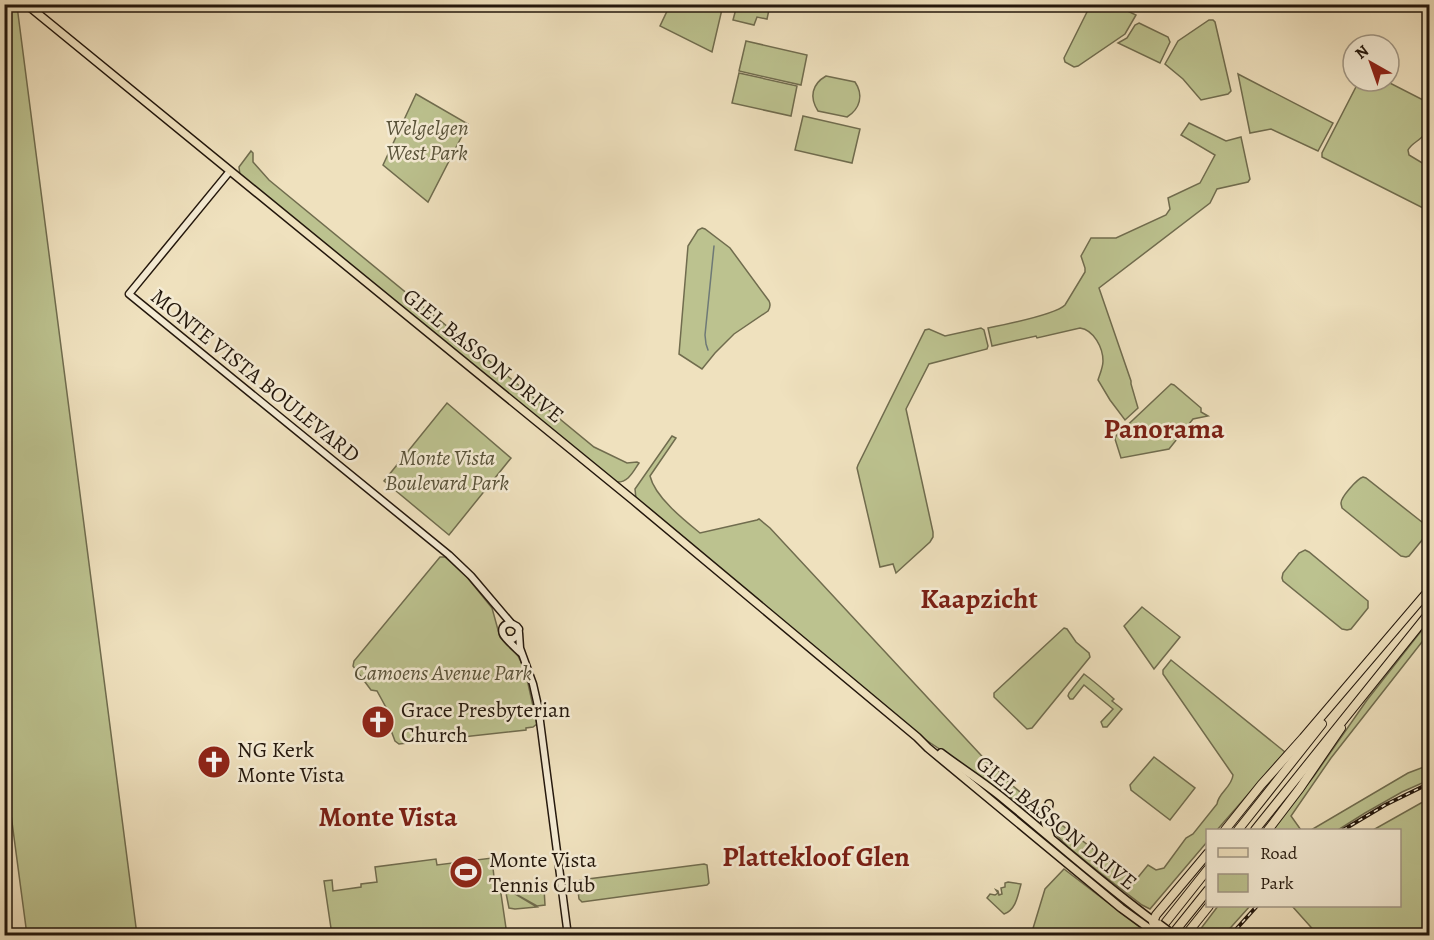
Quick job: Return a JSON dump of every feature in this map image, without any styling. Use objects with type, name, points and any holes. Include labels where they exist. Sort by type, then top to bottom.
[{"type":"highway","points":[[1227,829],[1261,785],[1304,738],[1430,589]]},
{"type":"highway","points":[[1240,829],[1412,610]]},
{"type":"highway","points":[[1257,829],[1430,612]]},
{"type":"highway","points":[[1270,829],[1306,781],[1363,694]]},
{"type":"highway","points":[[1157,930],[1156,915],[1206,855]]},
{"type":"highway","points":[[1157,930],[1206,871]]},
{"type":"highway","points":[[1173,936],[1206,893]]},
{"type":"highway","points":[[1185,936],[1208,907]]},
{"type":"main road","name":"GIEL BASSON DRIVE","points":[[26,4],[633,500],[1105,895],[1133,917],[1173,936]]},
{"type":"main road","name":"MONTE VISTA BOULEVARD","points":[[230,171],[129,294],[448,555],[471,576],[511,623]]},
{"type":"main road","name":"MONTE VISTA BOULEVARD","points":[[493,603],[503,630]]},
{"type":"main road","points":[[522,654],[504,635],[503,630],[506,625],[511,623],[519,629],[519,642],[538,706],[568,936]]},
{"type":"main road","points":[[508,639],[515,639],[519,633]]},
{"type":"main road","name":"GIEL BASSON DRIVE","points":[[916,737],[995,793],[1139,910],[1157,930]]},
{"type":"main road","points":[[1049,804],[1045,821],[1052,839]]},
{"type":"green space","points":[[1091,4],[1115,5],[1136,15],[1125,34],[1074,67],[1065,62],[1064,58]]},
{"type":"green space","points":[[4,5],[17,6],[137,935],[27,935],[4,762]]},
{"type":"green space","points":[[670,5],[723,5],[712,52],[660,26]]},
{"type":"green space","points":[[737,5],[770,5],[767,19],[757,17],[754,25],[733,20]]},
{"type":"green space","points":[[1209,20],[1215,22],[1231,91],[1228,94],[1201,100],[1183,79],[1165,64],[1178,41]]},
{"type":"green space","points":[[1139,23],[1168,37],[1170,42],[1160,63],[1118,43],[1127,38],[1135,25]]},
{"type":"green space","points":[[746,41],[807,55],[801,85],[739,71]]},
{"type":"green space","points":[[739,73],[797,86],[791,116],[732,103]]},
{"type":"green space","points":[[1238,74],[1333,123],[1318,151],[1271,129],[1250,133]]},
{"type":"green space","points":[[826,76],[855,82],[858,87],[860,97],[858,106],[847,117],[818,111],[815,106],[813,91],[821,79]]},
{"type":"green space","points":[[1401,89],[1429,103],[1430,121],[1427,130],[1408,150],[1409,155],[1429,167],[1429,211],[1322,157],[1353,93],[1401,93]]},
{"type":"green space","name":"Welgelgen West Park","points":[[416,94],[468,124],[428,202],[383,165]]},
{"type":"green space","points":[[803,116],[860,129],[852,163],[795,150]]},
{"type":"green space","points":[[1189,123],[1226,141],[1241,137],[1250,179],[1248,182],[1217,189],[1210,203],[1099,288],[1138,408],[1125,420],[1098,380],[1103,356],[1097,340],[1090,332],[1080,328],[992,346],[988,328],[1041,315],[1065,305],[1085,272],[1081,256],[1091,238],[1116,238],[1166,215],[1170,209],[1168,198],[1200,183],[1215,155],[1181,135]]},
{"type":"green space","points":[[251,151],[253,162],[269,180],[594,447],[627,463],[639,463],[630,476],[624,481],[616,482],[240,175],[239,167]]},
{"type":"green space","points":[[702,228],[730,248],[769,301],[770,308],[734,334],[702,369],[679,354],[688,246],[698,230]]},
{"type":"green space","points":[[981,328],[984,330],[987,349],[929,364],[906,409],[933,537],[896,573],[893,564],[880,567],[858,465],[925,330],[929,329],[945,336]]},
{"type":"green space","points":[[1171,384],[1208,416],[1193,419],[1169,449],[1121,458],[1116,436]]},
{"type":"green space","name":"Monte Vista Boulevard Park","points":[[447,403],[511,458],[449,535],[384,481]]},
{"type":"green space","points":[[672,436],[676,438],[650,476],[658,492],[671,508],[700,533],[759,519],[770,528],[992,767],[997,771],[1004,771],[1004,777],[1039,808],[1027,811],[1001,790],[993,787],[923,738],[636,499],[635,489]]},
{"type":"green space","points":[[1363,477],[1427,526],[1427,534],[1409,556],[1401,556],[1342,508],[1341,503],[1344,497]]},
{"type":"green space","points":[[1305,550],[1368,601],[1368,608],[1351,629],[1342,629],[1283,581],[1283,573],[1299,553]]},
{"type":"green space","name":"Camoens Avenue Park","points":[[440,557],[445,557],[467,577],[492,608],[500,637],[518,656],[527,679],[537,724],[533,727],[526,728],[526,730],[399,744],[395,741],[386,717],[389,713],[377,691],[371,690],[353,666],[354,661]]},
{"type":"green space","points":[[1142,607],[1180,637],[1154,669],[1124,626]]},
{"type":"green space","points":[[1429,621],[1429,633],[1331,758],[1291,816],[1300,829],[1273,829],[1314,776],[1367,700]]},
{"type":"green space","points":[[1064,628],[1089,653],[1090,657],[1032,728],[1027,729],[994,697],[994,693]]},
{"type":"green space","points":[[1171,660],[1285,752],[1218,829],[1206,829],[1206,843],[1150,909],[1068,847],[1048,824],[1049,815],[1053,812],[1054,819],[1135,881],[1148,865],[1156,870],[1164,868],[1186,838],[1193,834],[1217,804],[1233,775],[1163,674],[1163,670]]},
{"type":"green space","points":[[1084,674],[1114,699],[1112,701],[1122,709],[1107,727],[1103,727],[1101,722],[1113,709],[1084,685],[1073,699],[1068,696]]},
{"type":"green space","points":[[1154,757],[1195,788],[1170,820],[1131,790],[1130,785]]},
{"type":"green space","points":[[1429,765],[1429,780],[1402,792],[1340,829],[1313,829],[1408,773]]},
{"type":"green space","points":[[1429,800],[1429,935],[1318,935],[1293,907],[1401,907],[1401,829],[1375,829]]},
{"type":"green space","points":[[492,858],[495,887],[500,887],[507,935],[332,935],[324,881],[332,880],[333,891],[377,882],[375,867],[436,859],[437,865]]},
{"type":"green space","points":[[707,865],[709,883],[707,885],[582,902],[579,899],[577,883],[580,880]]},
{"type":"green space","points":[[1064,869],[1150,935],[1031,935],[1045,889]]},
{"type":"green space","points":[[1005,883],[1021,884],[1014,906],[1004,914],[987,898],[990,894],[998,893],[996,890],[998,891],[999,895],[1002,894],[1001,888],[1005,887]]},
{"type":"green space","points":[[541,886],[544,888],[545,905],[537,906],[512,892],[537,907],[509,908],[507,891]]},
{"type":"green space","points":[[1217,907],[1249,907],[1224,935],[1196,935]]},
{"type":"waterway","points":[[708,350],[705,335],[714,246]]},
{"type":"railway","points":[[1345,829],[1385,805],[1430,783]]},
{"type":"railway","points":[[1230,936],[1256,907]]},
{"type":"place","name":"Grace Presbyterian Church","points":[[378,722]]},
{"type":"place","name":"NG Kerk Monte Vista","points":[[214,762]]},
{"type":"place","name":"Monte Vista Tennis Club","points":[[466,872]]},
{"type":"district","name":"Panorama","points":[[1164,428]]},
{"type":"district","name":"Kaapzicht","points":[[979,598]]},
{"type":"district","name":"Monte Vista","points":[[388,816]]},
{"type":"district","name":"Plattekloof Glen","points":[[816,856]]}]
